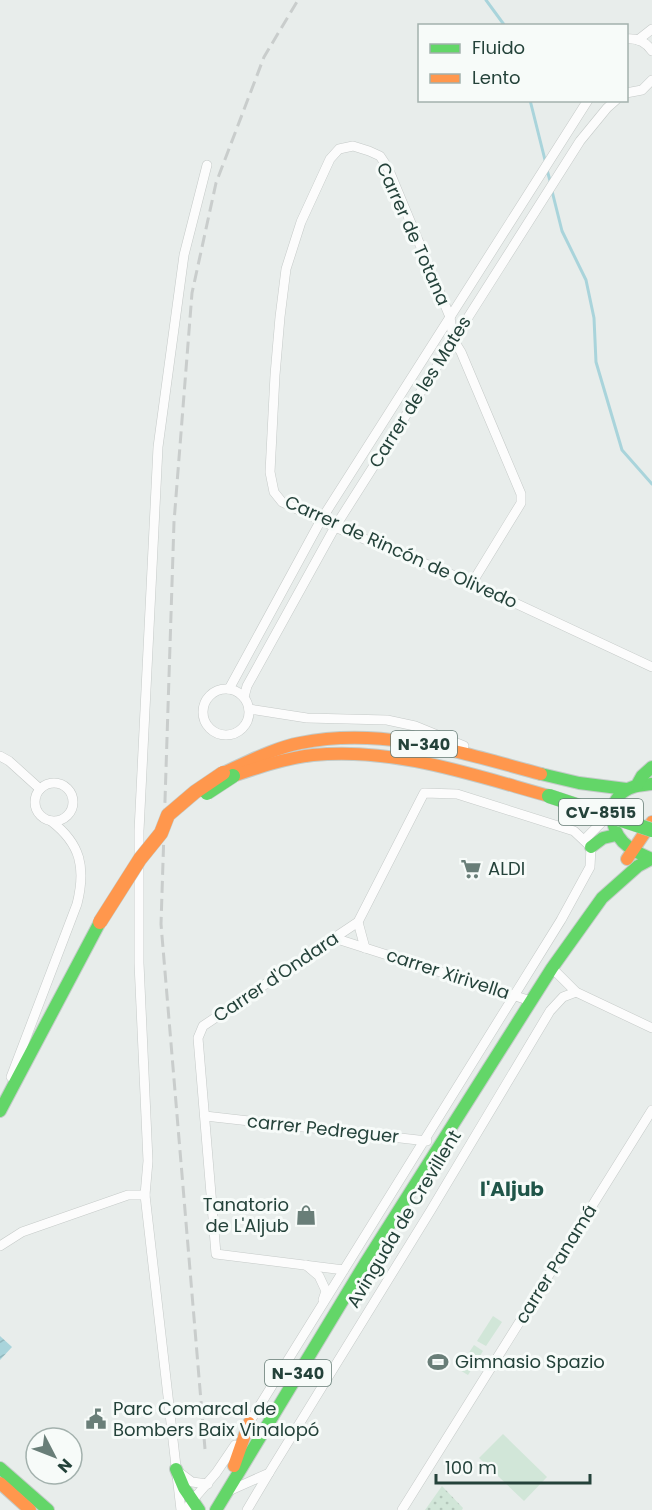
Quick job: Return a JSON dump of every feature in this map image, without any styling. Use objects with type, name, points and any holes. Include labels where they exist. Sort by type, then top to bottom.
[{"type":"main road","name":"N-340","points":[[0,1111],[87,944],[134,869],[161,833],[168,815],[195,792],[258,757],[299,743],[351,737],[384,737],[425,744],[577,784],[632,787]]},
{"type":"main road","name":"CV-8515","points":[[228,775],[314,755],[358,754],[404,759],[549,796],[652,830]]},
{"type":"main road","points":[[652,767],[614,802],[612,813],[616,835],[632,851],[652,859]]},
{"type":"main road","points":[[632,787],[652,784]]},
{"type":"main road","name":"N-340","points":[[602,898],[652,822]]},
{"type":"main road","points":[[587,844],[616,835]]},
{"type":"main road","name":"Avinguda de Crevillent","points":[[216,1510],[366,1262],[552,968],[602,898],[638,866],[652,859]]},
{"type":"main road","points":[[227,1489],[236,1456],[249,1423]]},
{"type":"main road","points":[[0,1468],[48,1510]]},
{"type":"main road","points":[[176,1469],[193,1506]]},
{"type":"main road","points":[[0,1483],[30,1510]]},
{"type":"street","points":[[638,40],[652,30]]},
{"type":"street","points":[[628,39],[645,43],[652,51]]},
{"type":"street","points":[[628,93],[642,90],[652,80]]},
{"type":"street","name":"Carrer de les Mates","points":[[229,689],[321,520],[587,102]]},
{"type":"street","name":"Carrer de les Mates","points":[[244,698],[247,686],[335,527],[580,141],[614,102]]},
{"type":"street","name":"Carrer de Rincón de Olivedo","points":[[369,151],[353,146],[339,149],[330,159],[301,222],[286,269],[275,375],[270,472],[274,492],[282,502],[335,527],[472,583],[652,667]]},
{"type":"street","name":"Carrer de Totana","points":[[369,151],[380,156],[388,168],[450,317],[453,339],[461,352],[521,494],[521,503],[472,583]]},
{"type":"street","points":[[181,1510],[145,1195],[148,1161],[139,963],[139,831],[158,447],[184,255],[207,165]]},
{"type":"street","points":[[229,689],[236,691],[244,698],[249,709],[245,726],[236,733],[221,735],[208,727],[203,716],[203,707],[207,698],[215,692],[229,689]]},
{"type":"street","points":[[249,709],[307,718],[387,720],[415,726],[504,764]]},
{"type":"street","points":[[0,756],[9,761],[40,789]]},
{"type":"street","points":[[10,1093],[11,1077],[16,1062],[77,904],[82,885],[80,862],[74,845],[65,832],[39,815],[36,809],[36,796],[40,789],[50,783],[57,783],[69,789],[72,795],[72,809],[64,819],[51,821]]},
{"type":"street","name":"Carrer d'Ondara","points":[[306,1265],[216,1254],[198,1038],[203,1026],[358,922],[424,793],[457,794],[574,831],[587,844]]},
{"type":"street","points":[[587,844],[612,813]]},
{"type":"street","name":"Avinguda de Crevillent","points":[[193,1506],[249,1423],[558,925],[590,867],[587,844]]},
{"type":"street","name":"carrer Xirivella","points":[[358,922],[365,948]]},
{"type":"street","name":"carrer Xirivella","points":[[334,938],[531,1001]]},
{"type":"street","points":[[552,968],[576,992],[652,1028]]},
{"type":"street","name":"Avinguda de Crevillent","points":[[247,1510],[550,1011],[563,997],[576,992]]},
{"type":"street","name":"carrer Panamá","points":[[402,1510],[652,1110]]},
{"type":"street","name":"carrer Pedreguer","points":[[205,1116],[442,1143]]},
{"type":"street","points":[[0,1246],[22,1232],[128,1196],[145,1195]]},
{"type":"street","name":"Avinguda de Crevillent","points":[[345,1268],[366,1262]]},
{"type":"street","points":[[306,1265],[345,1268]]},
{"type":"street","points":[[306,1265],[319,1276],[326,1291],[322,1304]]},
{"type":"street","points":[[176,1469],[192,1482],[208,1484]]},
{"type":"street","points":[[227,1489],[269,1473]]},
{"type":"green space","points":[[493,1316],[502,1322],[486,1346],[477,1341]]},
{"type":"green space","points":[[474,1345],[483,1351],[468,1375],[458,1369]]},
{"type":"green space","points":[[503,1434],[547,1477],[524,1501],[479,1458]]},
{"type":"green space","points":[[442,1486],[463,1508],[462,1510],[425,1510]]},
{"type":"water","points":[[0,1336],[12,1347],[0,1360]]},
{"type":"waterway","points":[[486,0],[504,24]]},
{"type":"waterway","points":[[530,102],[546,164]]},
{"type":"waterway","points":[[547,170],[551,184]]},
{"type":"waterway","points":[[552,191],[562,231],[586,280],[594,318],[596,362],[622,450],[652,484]]},
{"type":"railway","points":[[205,1449],[161,924],[174,522],[192,293],[216,183],[264,57],[298,0]]},
{"type":"traffic: fast","points":[[637,785],[642,776],[652,767]]},
{"type":"traffic: fast","points":[[541,774],[579,783],[626,789]]},
{"type":"traffic: fast","points":[[207,793],[233,776]]},
{"type":"traffic: fast","points":[[652,784],[635,786],[625,791],[619,796],[613,811],[614,827],[623,842],[633,850],[652,859]]},
{"type":"traffic: fast","points":[[549,796],[652,830]]},
{"type":"traffic: fast","points":[[591,847],[603,838],[616,835]]},
{"type":"traffic: fast","points":[[216,1510],[366,1262],[552,968],[602,898],[638,866],[651,859]]},
{"type":"traffic: fast","points":[[0,1111],[100,922]]},
{"type":"traffic: fast","points":[[0,1468],[48,1510]]},
{"type":"traffic: fast","points":[[176,1469],[184,1488],[199,1510]]},
{"type":"traffic: slow","points":[[223,773],[290,745],[331,739],[362,738],[392,740],[452,750],[541,774]]},
{"type":"traffic: slow","points":[[233,776],[303,756],[373,755],[433,765],[549,796]]},
{"type":"traffic: slow","points":[[100,922],[140,859],[161,833],[168,815],[195,792],[223,773]]},
{"type":"traffic: slow","points":[[627,859],[652,822]]},
{"type":"traffic: slow","points":[[234,1466],[249,1423]]},
{"type":"traffic: slow","points":[[0,1483],[30,1510]]},
{"type":"place","name":"ALDI","points":[[471,869]]},
{"type":"place","name":"Tanatorio de L'Aljub","points":[[306,1215]]},
{"type":"place","name":"Gimnasio Spazio","points":[[438,1362]]},
{"type":"place","name":"Parc Comarcal de Bombers Baix Vinalopó","points":[[96,1419]]},
{"type":"district","name":"l'Aljub","points":[[512,1189]]}]
